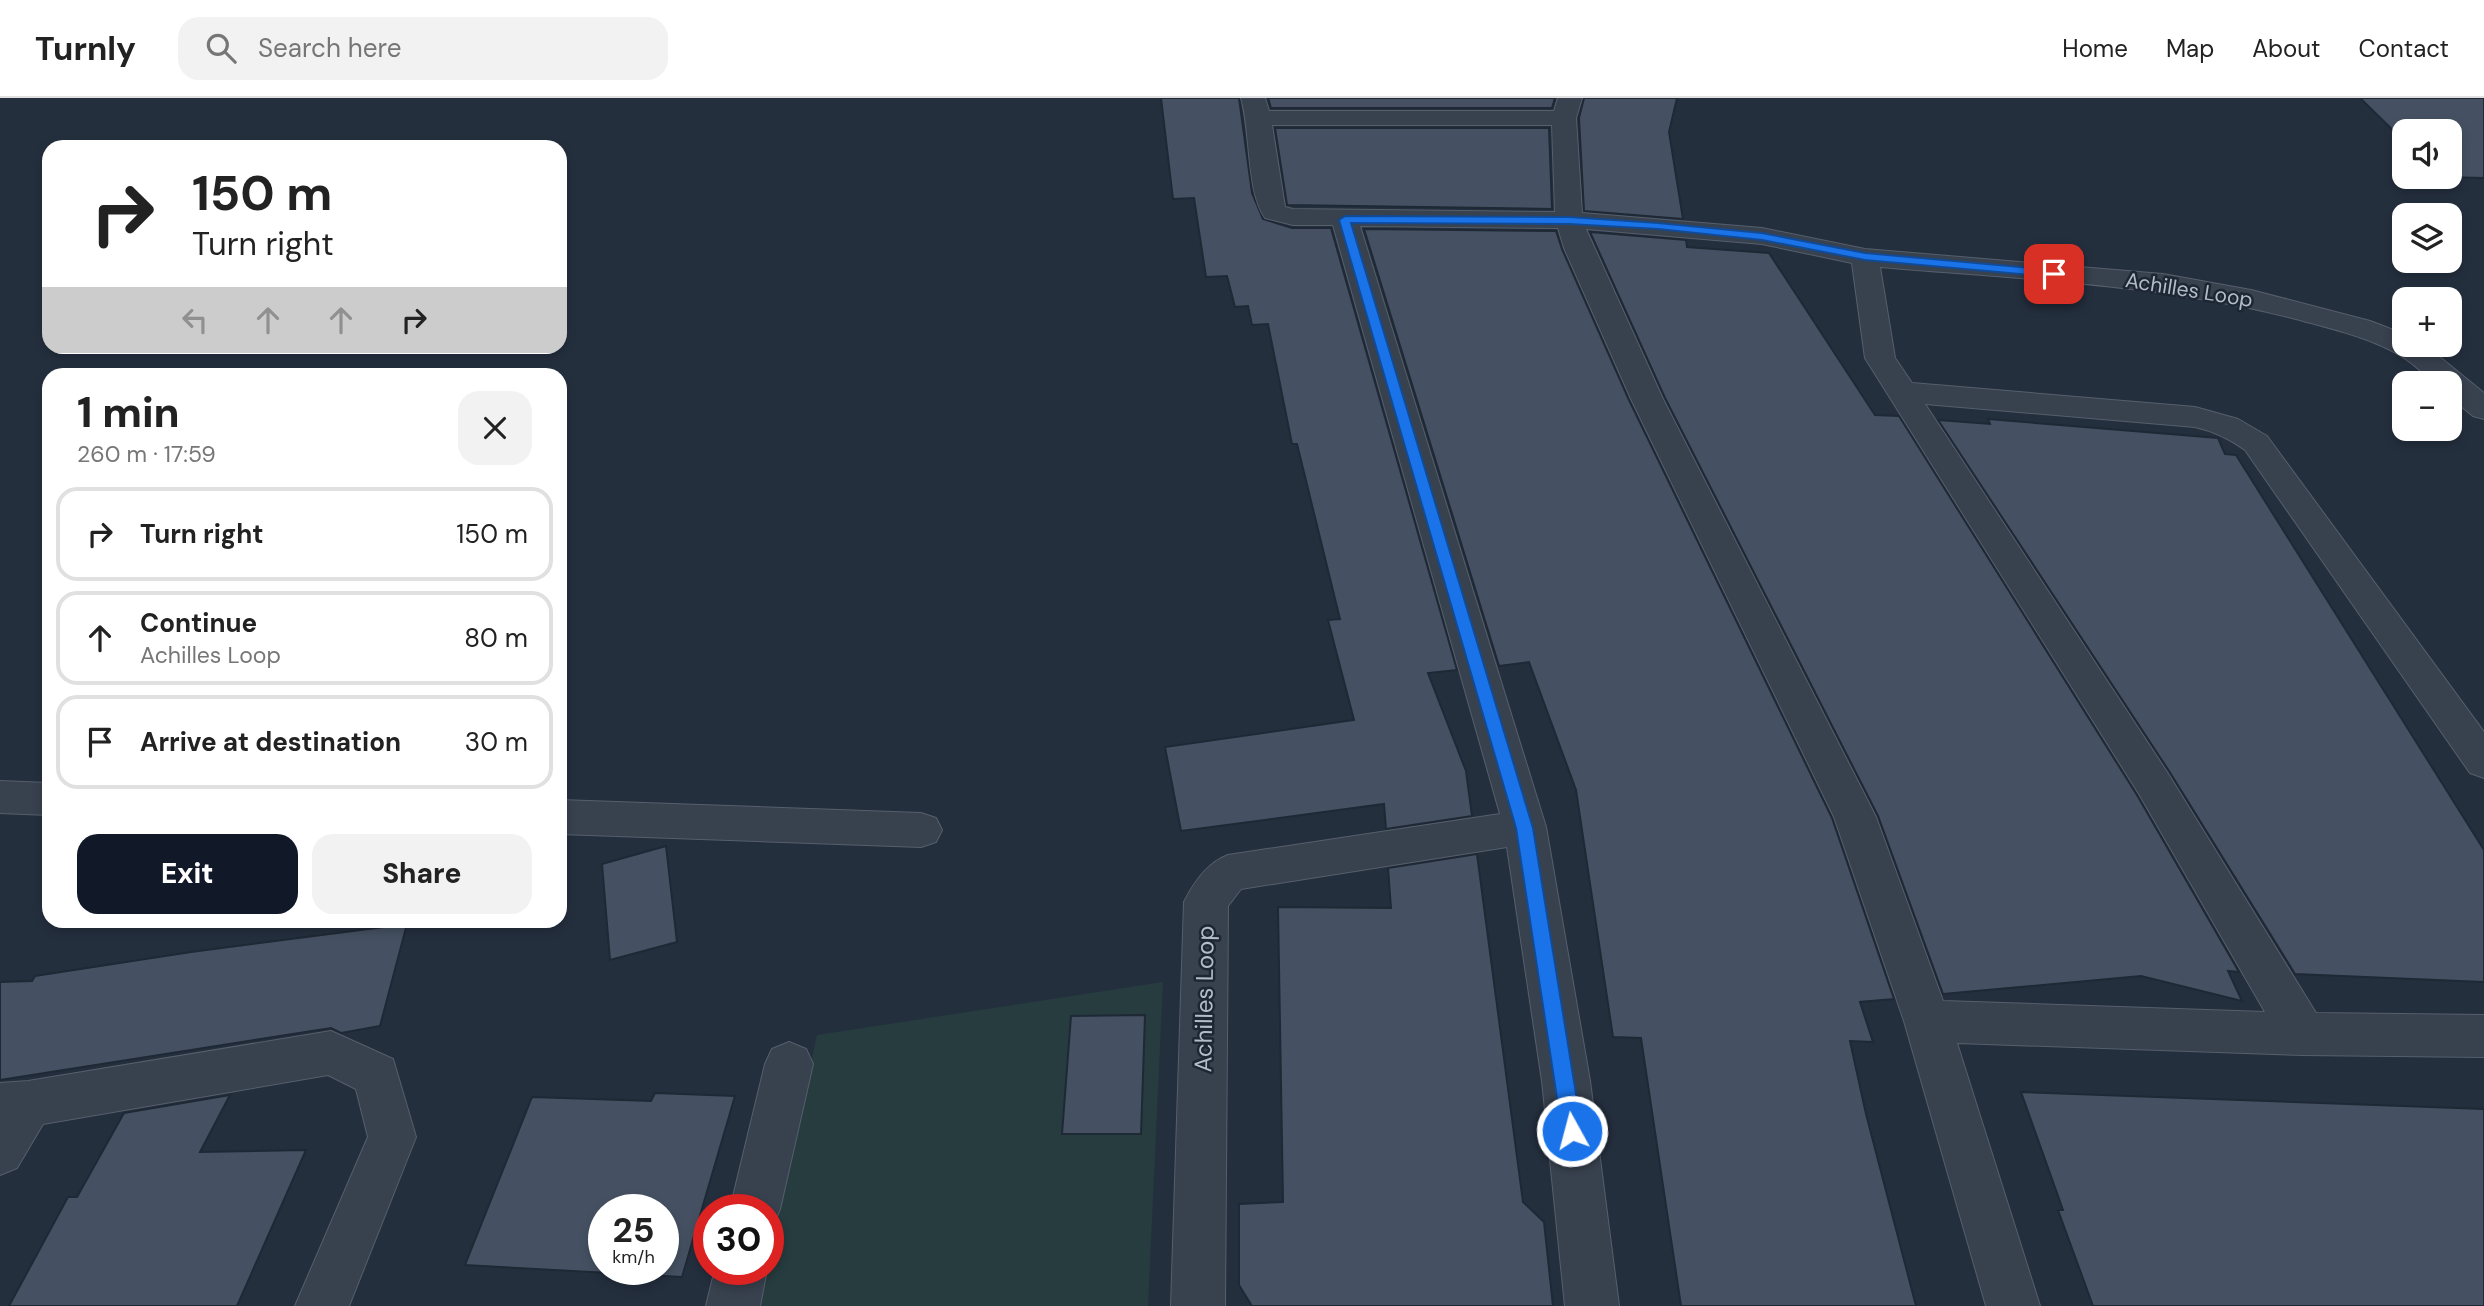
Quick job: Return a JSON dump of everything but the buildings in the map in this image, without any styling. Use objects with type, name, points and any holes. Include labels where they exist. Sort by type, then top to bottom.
[{"type":"street","points":[[1256,108],[1567,108],[1569,220],[1578,248],[1647,399],[1855,817],[1927,1021],[2012,1306]]},
{"type":"street","name":"Achilles Loop","points":[[1256,108],[1269,202],[1274,212],[1293,218],[1569,220],[1762,236],[1865,257],[2163,283],[2251,299],[2360,327],[2389,338],[2414,351],[2484,409]]},
{"type":"street","points":[[1345,220],[1525,828],[1566,1081],[1592,1306]]},
{"type":"street","points":[[1865,257],[1880,358],[2153,783],[2303,1034]]},
{"type":"street","points":[[1901,392],[2195,417],[2220,423],[2246,435],[2256,443],[2484,762]]},
{"type":"street","points":[[0,797],[42,799]]},
{"type":"street","points":[[567,817],[921,830]]},
{"type":"street","name":"Achilles Loop","points":[[1198,1306],[1206,902],[1228,873],[1525,828]]},
{"type":"street","points":[[1927,1021],[2303,1034],[2484,1036]]},
{"type":"street","points":[[0,1151],[14,1105],[331,1053],[376,1075],[393,1137],[322,1306]]},
{"type":"street","points":[[759,1194],[789,1064]]},
{"type":"street","points":[[733,1306],[738,1285]]},
{"type":"green space","points":[[1163,982],[1148,1306],[759,1306],[763,1285],[784,1285],[783,1194],[817,1035]]},
{"type":"route","points":[[1572,1131],[1525,828],[1345,220],[1569,220],[1658,226],[1762,236],[1865,257],[2054,274]]}]
